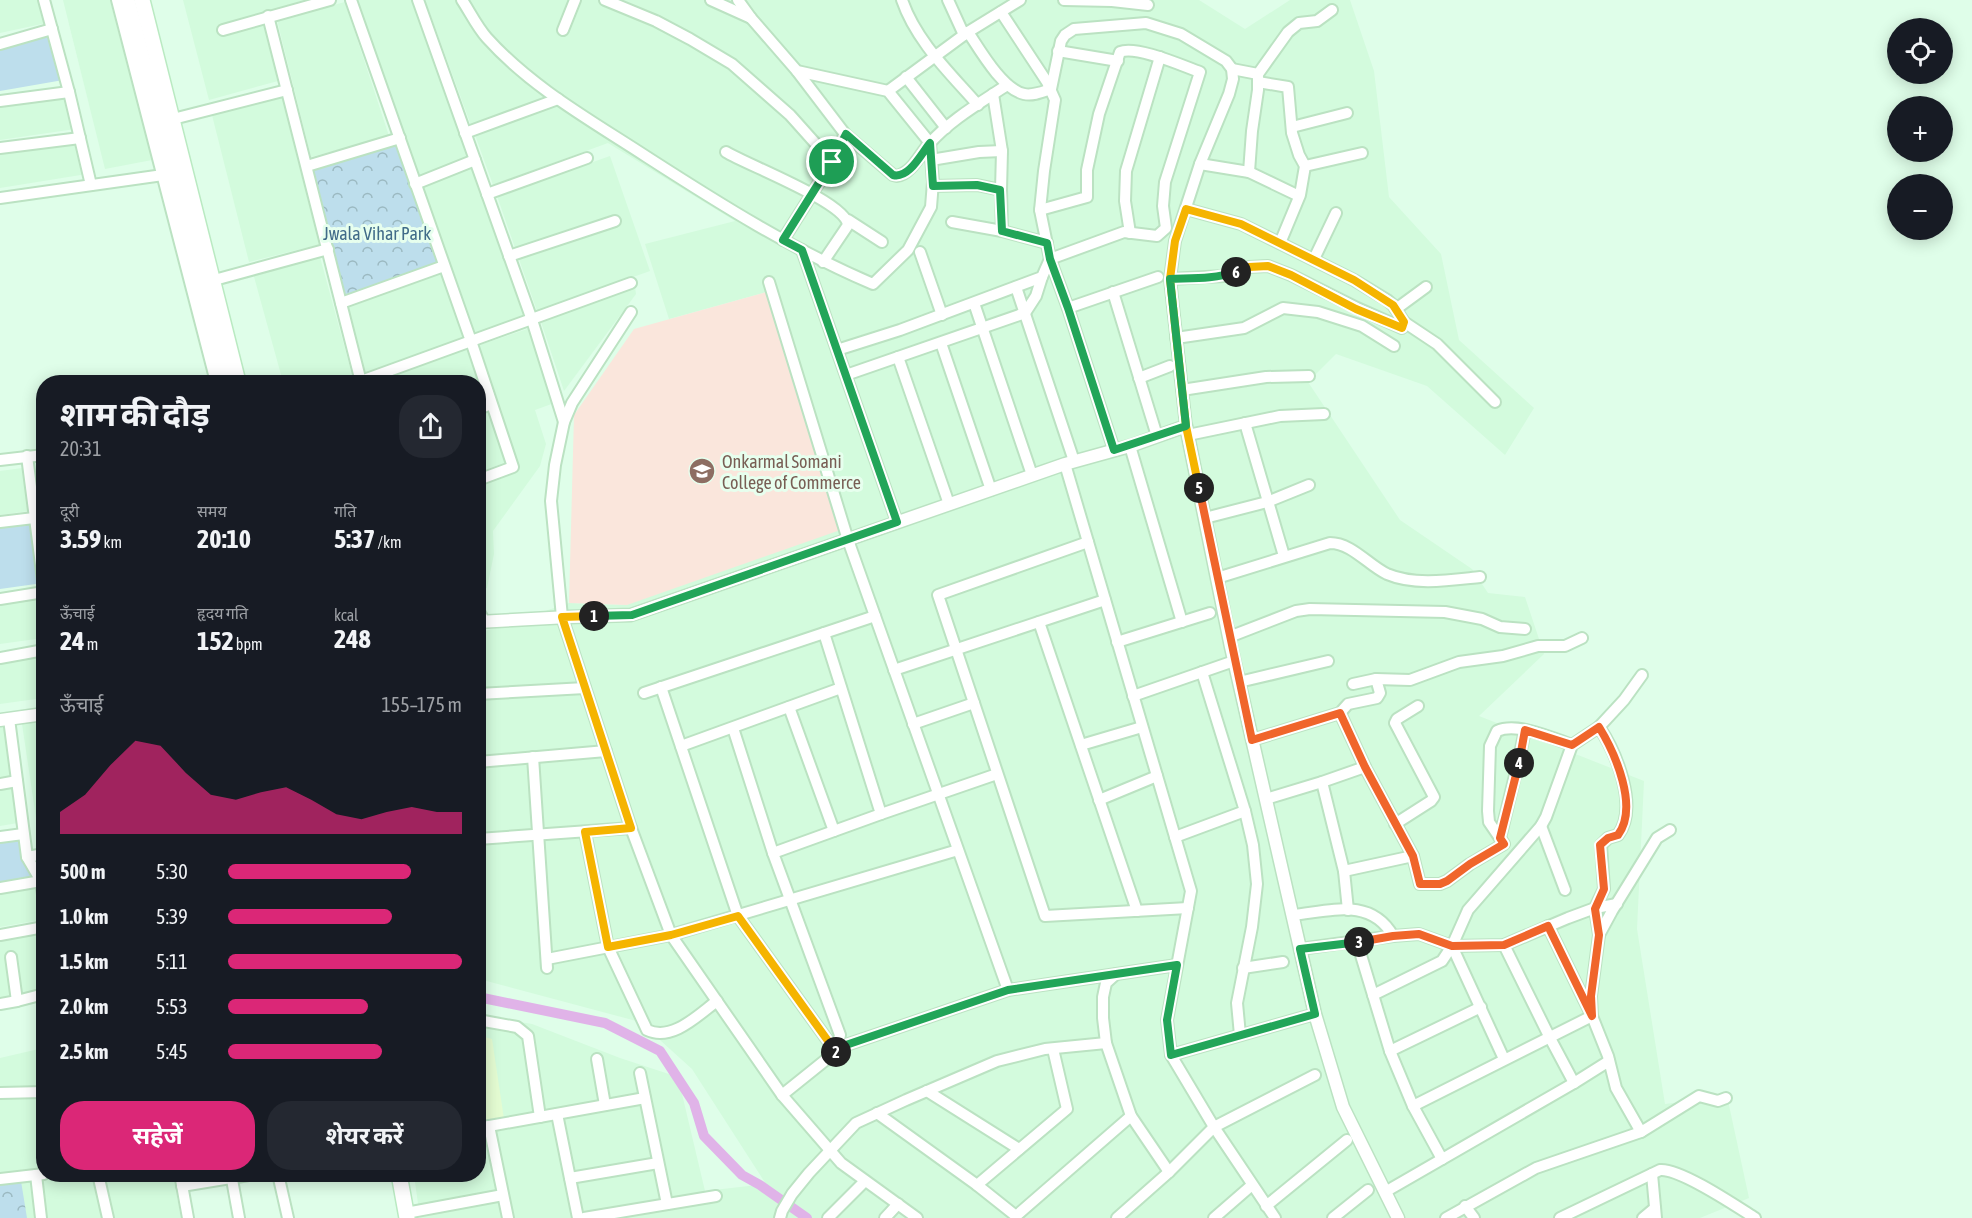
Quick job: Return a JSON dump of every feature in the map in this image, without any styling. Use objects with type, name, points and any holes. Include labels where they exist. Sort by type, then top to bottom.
[{"type":"main road","points":[[127,0],[167,173],[207,282],[236,375]]},
{"type":"main road","points":[[142,0],[172,119],[226,375]]},
{"type":"main road","points":[[392,1182],[403,1216]]},
{"type":"main road","points":[[400,1182],[403,1216]]},
{"type":"street","points":[[44,0],[91,185]]},
{"type":"street","points":[[117,0],[167,173],[214,375]]},
{"type":"street","points":[[223,30],[330,0]]},
{"type":"street","points":[[351,0],[482,375]]},
{"type":"street","points":[[418,0],[532,320],[564,422]]},
{"type":"street","points":[[462,0],[486,36],[554,101],[729,210],[823,262],[873,284],[908,249],[931,207],[933,186],[930,143],[888,91],[797,71]]},
{"type":"street","points":[[563,30],[575,0]]},
{"type":"street","points":[[605,0],[656,21],[732,64],[790,115],[832,162]]},
{"type":"street","points":[[711,0],[751,18]]},
{"type":"street","points":[[738,0],[846,134],[893,175],[897,176],[908,171],[930,143],[946,128],[1006,85]]},
{"type":"street","points":[[902,0],[914,28],[978,105]]},
{"type":"street","points":[[948,0],[966,34],[1006,85],[1026,95],[1053,94]]},
{"type":"street","points":[[1064,0],[1150,2],[1146,23]]},
{"type":"street","points":[[888,91],[1013,2]]},
{"type":"street","points":[[1249,172],[1258,78],[1288,32],[1299,23],[1317,21],[1332,10]]},
{"type":"street","points":[[1001,12],[1053,94]]},
{"type":"street","points":[[268,16],[359,375]]},
{"type":"street","points":[[1114,450],[1050,259],[1041,210],[1058,51],[1061,41],[1074,29],[1146,23],[1181,34],[1226,61],[1232,69],[1233,78],[1229,94],[1200,165],[1175,241],[1170,279],[1184,429],[1229,637],[1228,663],[1239,682],[1293,915],[1300,949],[1308,1016],[1343,1107],[1398,1218]]},
{"type":"street","points":[[0,44],[52,29]]},
{"type":"street","points":[[1058,51],[1118,61]]},
{"type":"street","points":[[846,375],[1025,313],[1036,297],[1050,259],[1124,232],[1157,236],[1166,228],[1163,206],[1165,182],[1200,72],[1160,57],[1120,52],[1099,114],[1087,170],[1087,197],[1041,210]]},
{"type":"street","points":[[1130,233],[1125,201],[1126,171],[1160,57]]},
{"type":"street","points":[[1232,69],[1288,87],[1292,127],[1299,155],[1305,166],[1299,196],[1280,243]]},
{"type":"street","points":[[906,77],[946,128]]},
{"type":"street","points":[[172,119],[287,90]]},
{"type":"street","points":[[0,101],[69,92]]},
{"type":"street","points":[[993,94],[1002,151],[1000,190],[1002,231]]},
{"type":"street","points":[[465,133],[554,101]]},
{"type":"street","points":[[1292,127],[1347,113]]},
{"type":"street","points":[[783,240],[832,162],[846,134]]},
{"type":"street","points":[[0,148],[80,138]]},
{"type":"street","points":[[307,166],[400,138]]},
{"type":"street","points":[[932,160],[979,152],[1002,151]]},
{"type":"street","points":[[726,152],[812,194],[882,242]]},
{"type":"street","points":[[1305,166],[1362,153]]},
{"type":"street","points":[[487,194],[587,158]]},
{"type":"street","points":[[416,184],[475,160]]},
{"type":"street","points":[[1200,165],[1249,172],[1299,196]]},
{"type":"street","points":[[0,198],[167,173]]},
{"type":"street","points":[[933,186],[977,185],[1000,190]]},
{"type":"street","points":[[1186,209],[1241,224],[1354,280],[1387,300],[1404,322],[1437,344],[1495,402]]},
{"type":"street","points":[[1314,260],[1336,213]]},
{"type":"street","points":[[823,262],[846,228],[848,220]]},
{"type":"street","points":[[509,255],[615,221]]},
{"type":"street","points":[[952,222],[1002,231],[1047,243]]},
{"type":"street","points":[[207,282],[328,249]]},
{"type":"street","points":[[802,250],[897,522]]},
{"type":"street","points":[[920,252],[942,315]]},
{"type":"street","points":[[341,303],[444,266]]},
{"type":"street","points":[[1170,279],[1224,276],[1249,267],[1268,266],[1291,275],[1356,309],[1402,328],[1404,322]]},
{"type":"street","points":[[1068,308],[1158,277]]},
{"type":"street","points":[[837,350],[1042,278]]},
{"type":"street","points":[[769,282],[848,540],[1008,990]]},
{"type":"street","points":[[380,375],[631,283]]},
{"type":"street","points":[[1016,287],[1069,463],[1088,542],[1191,891],[1167,1020],[1171,1055],[1214,1127],[1275,1218]]},
{"type":"street","points":[[1396,309],[1426,287]]},
{"type":"street","points":[[1113,292],[1157,436]]},
{"type":"street","points":[[974,303],[1032,475]]},
{"type":"street","points":[[1176,338],[1244,328],[1283,308],[1318,312],[1362,326],[1394,346]]},
{"type":"street","points":[[631,312],[572,403],[564,422],[555,465],[551,501],[562,617],[631,828],[671,935],[782,1095],[841,1163],[917,1218]]},
{"type":"street","points":[[940,343],[991,490]]},
{"type":"street","points":[[898,357],[949,504]]},
{"type":"street","points":[[1139,378],[1170,366]]},
{"type":"street","points":[[1182,390],[1266,377],[1309,376]]},
{"type":"street","points":[[486,388],[513,468],[486,477]]},
{"type":"street","points":[[486,406],[491,404]]},
{"type":"street","points":[[486,622],[632,615],[1032,475],[1131,446],[1157,436],[1184,429],[1245,423],[1280,416],[1324,414]]},
{"type":"street","points":[[1245,423],[1284,556]]},
{"type":"street","points":[[1131,446],[1182,622]]},
{"type":"street","points":[[0,460],[36,455]]},
{"type":"street","points":[[27,456],[36,532]]},
{"type":"street","points":[[1205,518],[1267,502],[1309,485]]},
{"type":"street","points":[[0,522],[34,518]]},
{"type":"street","points":[[1088,542],[938,594],[1045,916],[1188,908]]},
{"type":"street","points":[[1217,578],[1330,543],[1337,543],[1387,573],[1404,578],[1448,581],[1480,577]]},
{"type":"street","points":[[0,599],[36,592]]},
{"type":"street","points":[[894,670],[1105,600]]},
{"type":"street","points":[[1229,637],[1296,610],[1311,609],[1445,612],[1482,619],[1500,627],[1524,628]]},
{"type":"street","points":[[1117,642],[1210,613]]},
{"type":"street","points":[[644,693],[875,616]]},
{"type":"street","points":[[1039,622],[1137,910]]},
{"type":"street","points":[[824,633],[881,814]]},
{"type":"street","points":[[1353,684],[1376,679],[1410,680],[1459,662],[1503,656],[1538,646],[1565,646],[1582,638]]},
{"type":"street","points":[[0,658],[36,651]]},
{"type":"street","points":[[1239,682],[1328,661]]},
{"type":"street","points":[[1133,696],[1228,663]]},
{"type":"street","points":[[1202,672],[1253,844],[1257,884],[1252,927],[1237,1003],[1240,1035]]},
{"type":"street","points":[[1373,995],[1442,961],[1452,946],[1468,910],[1546,817],[1572,745],[1599,727],[1624,700],[1642,675]]},
{"type":"street","points":[[1252,740],[1340,713],[1348,704],[1378,696],[1380,690],[1376,679]]},
{"type":"street","points":[[662,687],[738,916],[836,1052]]},
{"type":"street","points":[[486,694],[585,688]]},
{"type":"street","points":[[681,746],[842,688]]},
{"type":"street","points":[[914,724],[974,704]]},
{"type":"street","points":[[1395,824],[1434,797],[1395,723],[1396,719],[1418,706]]},
{"type":"street","points":[[789,707],[834,831]]},
{"type":"street","points":[[1340,713],[1365,767],[1413,856],[1420,884],[1440,884],[1454,878],[1470,864],[1504,844],[1489,822],[1488,810],[1490,746],[1494,735],[1500,729],[1525,730],[1572,745]]},
{"type":"street","points":[[36,715],[5,720],[17,781],[22,834],[27,857],[36,873]]},
{"type":"street","points":[[1081,745],[1142,727]]},
{"type":"street","points":[[1592,1016],[1591,996],[1599,935],[1595,909],[1604,889],[1600,845],[1608,838],[1618,835],[1627,817],[1615,755],[1599,727]]},
{"type":"street","points":[[733,728],[773,853],[840,1035],[836,1052]]},
{"type":"street","points":[[1500,838],[1525,730]]},
{"type":"street","points":[[486,761],[606,751]]},
{"type":"street","points":[[533,757],[547,963],[608,947],[671,935],[958,850]]},
{"type":"street","points":[[1266,799],[1365,767]]},
{"type":"street","points":[[773,853],[998,774]]},
{"type":"street","points":[[1099,800],[1156,776]]},
{"type":"street","points":[[0,784],[17,781]]},
{"type":"street","points":[[1322,782],[1344,871],[1348,910]]},
{"type":"street","points":[[1175,837],[1245,811]]},
{"type":"street","points":[[1540,826],[1565,890]]},
{"type":"street","points":[[486,838],[631,828]]},
{"type":"street","points":[[1599,935],[1657,838],[1670,830]]},
{"type":"street","points":[[585,832],[608,947],[647,1030],[655,1034],[665,1034],[676,1030],[717,1001]]},
{"type":"street","points":[[0,837],[22,834]]},
{"type":"street","points":[[27,857],[36,855]]},
{"type":"street","points":[[1344,871],[1413,856]]},
{"type":"street","points":[[0,888],[36,885]]},
{"type":"street","points":[[1300,949],[1419,934],[1452,946],[1504,945],[1548,926],[1595,909],[1617,904]]},
{"type":"street","points":[[1293,915],[1359,910],[1371,913],[1386,924],[1393,936]]},
{"type":"street","points":[[1548,926],[1592,1016],[1617,1088],[1641,1132]]},
{"type":"street","points":[[0,934],[36,928]]},
{"type":"street","points":[[1357,942],[1390,1051],[1413,1106],[1442,1159]]},
{"type":"street","points":[[1504,945],[1574,1083]]},
{"type":"street","points":[[1452,946],[1504,1059]]},
{"type":"street","points":[[11,957],[17,1001]]},
{"type":"street","points":[[1243,969],[1282,962]]},
{"type":"street","points":[[782,1095],[843,1046],[1008,990],[1177,965]]},
{"type":"street","points":[[1116,974],[1106,983],[1103,998],[1106,1043],[1131,1116],[1169,1172]]},
{"type":"street","points":[[0,1004],[36,996]]},
{"type":"street","points":[[1390,1051],[1481,1007]]},
{"type":"street","points":[[1171,1055],[1308,1016]]},
{"type":"street","points":[[1413,1106],[1592,1016]]},
{"type":"street","points":[[486,1021],[518,1027],[528,1036],[540,1117]]},
{"type":"street","points":[[781,1214],[792,1194],[856,1124],[997,1061],[1053,1049],[1106,1043]]},
{"type":"street","points":[[977,1185],[1067,1109],[1053,1049]]},
{"type":"street","points":[[597,1059],[605,1105]]},
{"type":"street","points":[[1385,1192],[1609,1061]]},
{"type":"street","points":[[640,1073],[667,1204]]},
{"type":"street","points":[[1118,1218],[1214,1127],[1315,1075]]},
{"type":"street","points":[[927,1091],[1018,1149]]},
{"type":"street","points":[[0,1092],[36,1092]]},
{"type":"street","points":[[1446,1218],[1536,1168],[1641,1132],[1699,1096],[1718,1101],[1726,1098]]},
{"type":"street","points":[[486,1127],[645,1098]]},
{"type":"street","points":[[877,1113],[1016,1216],[1131,1116]]},
{"type":"street","points":[[557,1114],[578,1218]]},
{"type":"street","points":[[486,1134],[508,1218]]},
{"type":"street","points":[[1266,1206],[1347,1140]]},
{"type":"street","points":[[570,1178],[658,1163]]},
{"type":"street","points":[[1560,1218],[1660,1170],[1674,1172],[1755,1218]]},
{"type":"street","points":[[0,1179],[36,1174]]},
{"type":"street","points":[[1643,1218],[1656,1213],[1652,1174]]},
{"type":"street","points":[[828,1218],[865,1181]]},
{"type":"street","points":[[40,1182],[41,1218]]},
{"type":"street","points":[[100,1182],[108,1218]]},
{"type":"street","points":[[181,1182],[188,1218]]},
{"type":"street","points":[[232,1182],[239,1218]]},
{"type":"street","points":[[280,1182],[288,1218]]},
{"type":"street","points":[[1219,1216],[1252,1185]]},
{"type":"street","points":[[1333,1218],[1368,1190]]},
{"type":"street","points":[[403,1216],[503,1195]]},
{"type":"street","points":[[584,1218],[716,1196]]},
{"type":"street","points":[[885,1218],[898,1204]]},
{"type":"street","points":[[1465,1206],[1474,1218]]},
{"type":"shaded area","points":[[0,0],[51,0],[56,21],[0,33]]},
{"type":"shaded area","points":[[63,0],[110,0],[152,160],[105,169]]},
{"type":"shaded area","points":[[183,0],[309,0],[261,14],[278,81],[209,100]]},
{"type":"shaded area","points":[[357,0],[413,0],[470,158],[419,177]]},
{"type":"shaded area","points":[[425,0],[1199,0],[1245,29],[1290,0],[1350,0],[1374,71],[1389,197],[1441,254],[1459,340],[1534,408],[1505,455],[1427,386],[1336,354],[1308,382],[1400,520],[1472,569],[1488,593],[1525,597],[1544,654],[1479,716],[1644,781],[1637,929],[1665,1104],[1727,1096],[1749,1198],[1700,1218],[420,1218],[415,1182],[486,1182],[486,1016],[532,1024],[620,1058],[678,1077],[705,1191],[766,1184],[692,1069],[640,1022],[486,981],[486,631],[569,603],[627,605],[770,291],[669,319],[645,244],[735,221],[608,143],[493,185],[475,135],[553,104],[544,98],[472,128]]},
{"type":"shaded area","points":[[345,2],[389,136],[311,157],[277,20]]},
{"type":"shaded area","points":[[74,91],[82,128],[0,140],[0,103]]},
{"type":"shaded area","points":[[283,97],[321,244],[249,262],[212,115]]},
{"type":"shaded area","points":[[85,138],[93,173],[0,188],[0,151]]},
{"type":"shaded area","points":[[610,156],[650,271],[537,311],[497,196]]},
{"type":"shaded area","points":[[472,167],[526,315],[475,334],[422,186]]},
{"type":"shaded area","points":[[320,257],[352,375],[281,375],[253,273]]},
{"type":"shaded area","points":[[441,272],[464,338],[365,373],[346,305]]},
{"type":"shaded area","points":[[635,287],[636,294],[564,391],[541,322]]},
{"type":"shaded area","name":"Onkarmal Somani College of Commerce","points":[[770,291],[849,527],[627,605],[569,603],[574,415],[634,329]]},
{"type":"shaded area","points":[[530,328],[557,402],[535,410],[546,444],[540,466],[493,531],[494,554],[486,588],[486,481],[520,469],[477,346]]},
{"type":"shaded area","points":[[468,348],[477,375],[393,375]]},
{"type":"shaded area","points":[[489,411],[507,462],[486,470],[486,412]]},
{"type":"shaded area","points":[[30,467],[36,510],[0,515],[0,471]]},
{"type":"shaded area","points":[[36,595],[36,639],[0,644],[0,600]]},
{"type":"shaded area","points":[[36,651],[36,699],[0,704],[0,657]]},
{"type":"shaded area","points":[[36,722],[36,818],[22,724]]},
{"type":"shaded area","points":[[8,726],[16,777],[0,779],[0,727]]},
{"type":"shaded area","points":[[18,787],[24,822],[0,826],[0,789]]},
{"type":"shaded area","points":[[34,885],[36,921],[0,927],[0,890]]},
{"type":"shaded area","points":[[36,932],[36,990],[22,993],[15,952],[6,953],[13,997],[0,999],[0,937]]},
{"type":"shaded area","points":[[486,1037],[492,1039],[504,1119],[486,1122]]},
{"type":"shaded area","points":[[36,1050],[36,1182],[174,1182],[181,1218],[0,1218],[0,1058]]},
{"type":"green space","points":[[58,35],[69,79],[0,91],[0,47]]},
{"type":"green space","name":"Jwala Vihar Park","points":[[400,138],[444,266],[341,303],[307,166]]},
{"type":"green space","points":[[36,522],[36,584],[0,589],[0,527]]},
{"type":"green space","points":[[26,830],[33,879],[0,884],[0,834]]},
{"type":"green space","points":[[21,1181],[27,1218],[0,1218],[0,1182]]},
{"type":"waterway","points":[[486,999],[605,1023],[660,1051],[694,1103],[704,1136],[742,1175],[807,1218]]},
{"type":"place","name":"Onkarmal Somani College of Commerce","points":[[702,471]]},
{"type":"route","points":[[832,162],[783,240],[802,250],[897,522],[632,615],[562,617],[631,828],[585,832],[608,947],[671,935],[738,916],[836,1052],[843,1046],[1008,990],[1177,965],[1167,1020],[1171,1055],[1315,1014],[1300,949],[1419,934],[1452,946],[1504,945],[1548,926],[1592,1016],[1591,996],[1599,935],[1595,909],[1604,889],[1600,845],[1608,838],[1618,835],[1627,817],[1624,790],[1615,755],[1599,727],[1572,745],[1525,730],[1500,838],[1504,844],[1470,864],[1454,878],[1440,884],[1420,884],[1413,856],[1365,767],[1340,713],[1252,740],[1186,426],[1176,338],[1170,279],[1175,241],[1186,209],[1241,224],[1354,280],[1393,305],[1404,322],[1402,328],[1356,309],[1291,275],[1268,266],[1249,267],[1224,276],[1170,279],[1186,426],[1114,450],[1050,259],[1047,243],[1002,231],[1000,190],[977,185],[933,186],[930,143],[908,171],[901,176],[893,175],[846,134],[832,162]]}]
